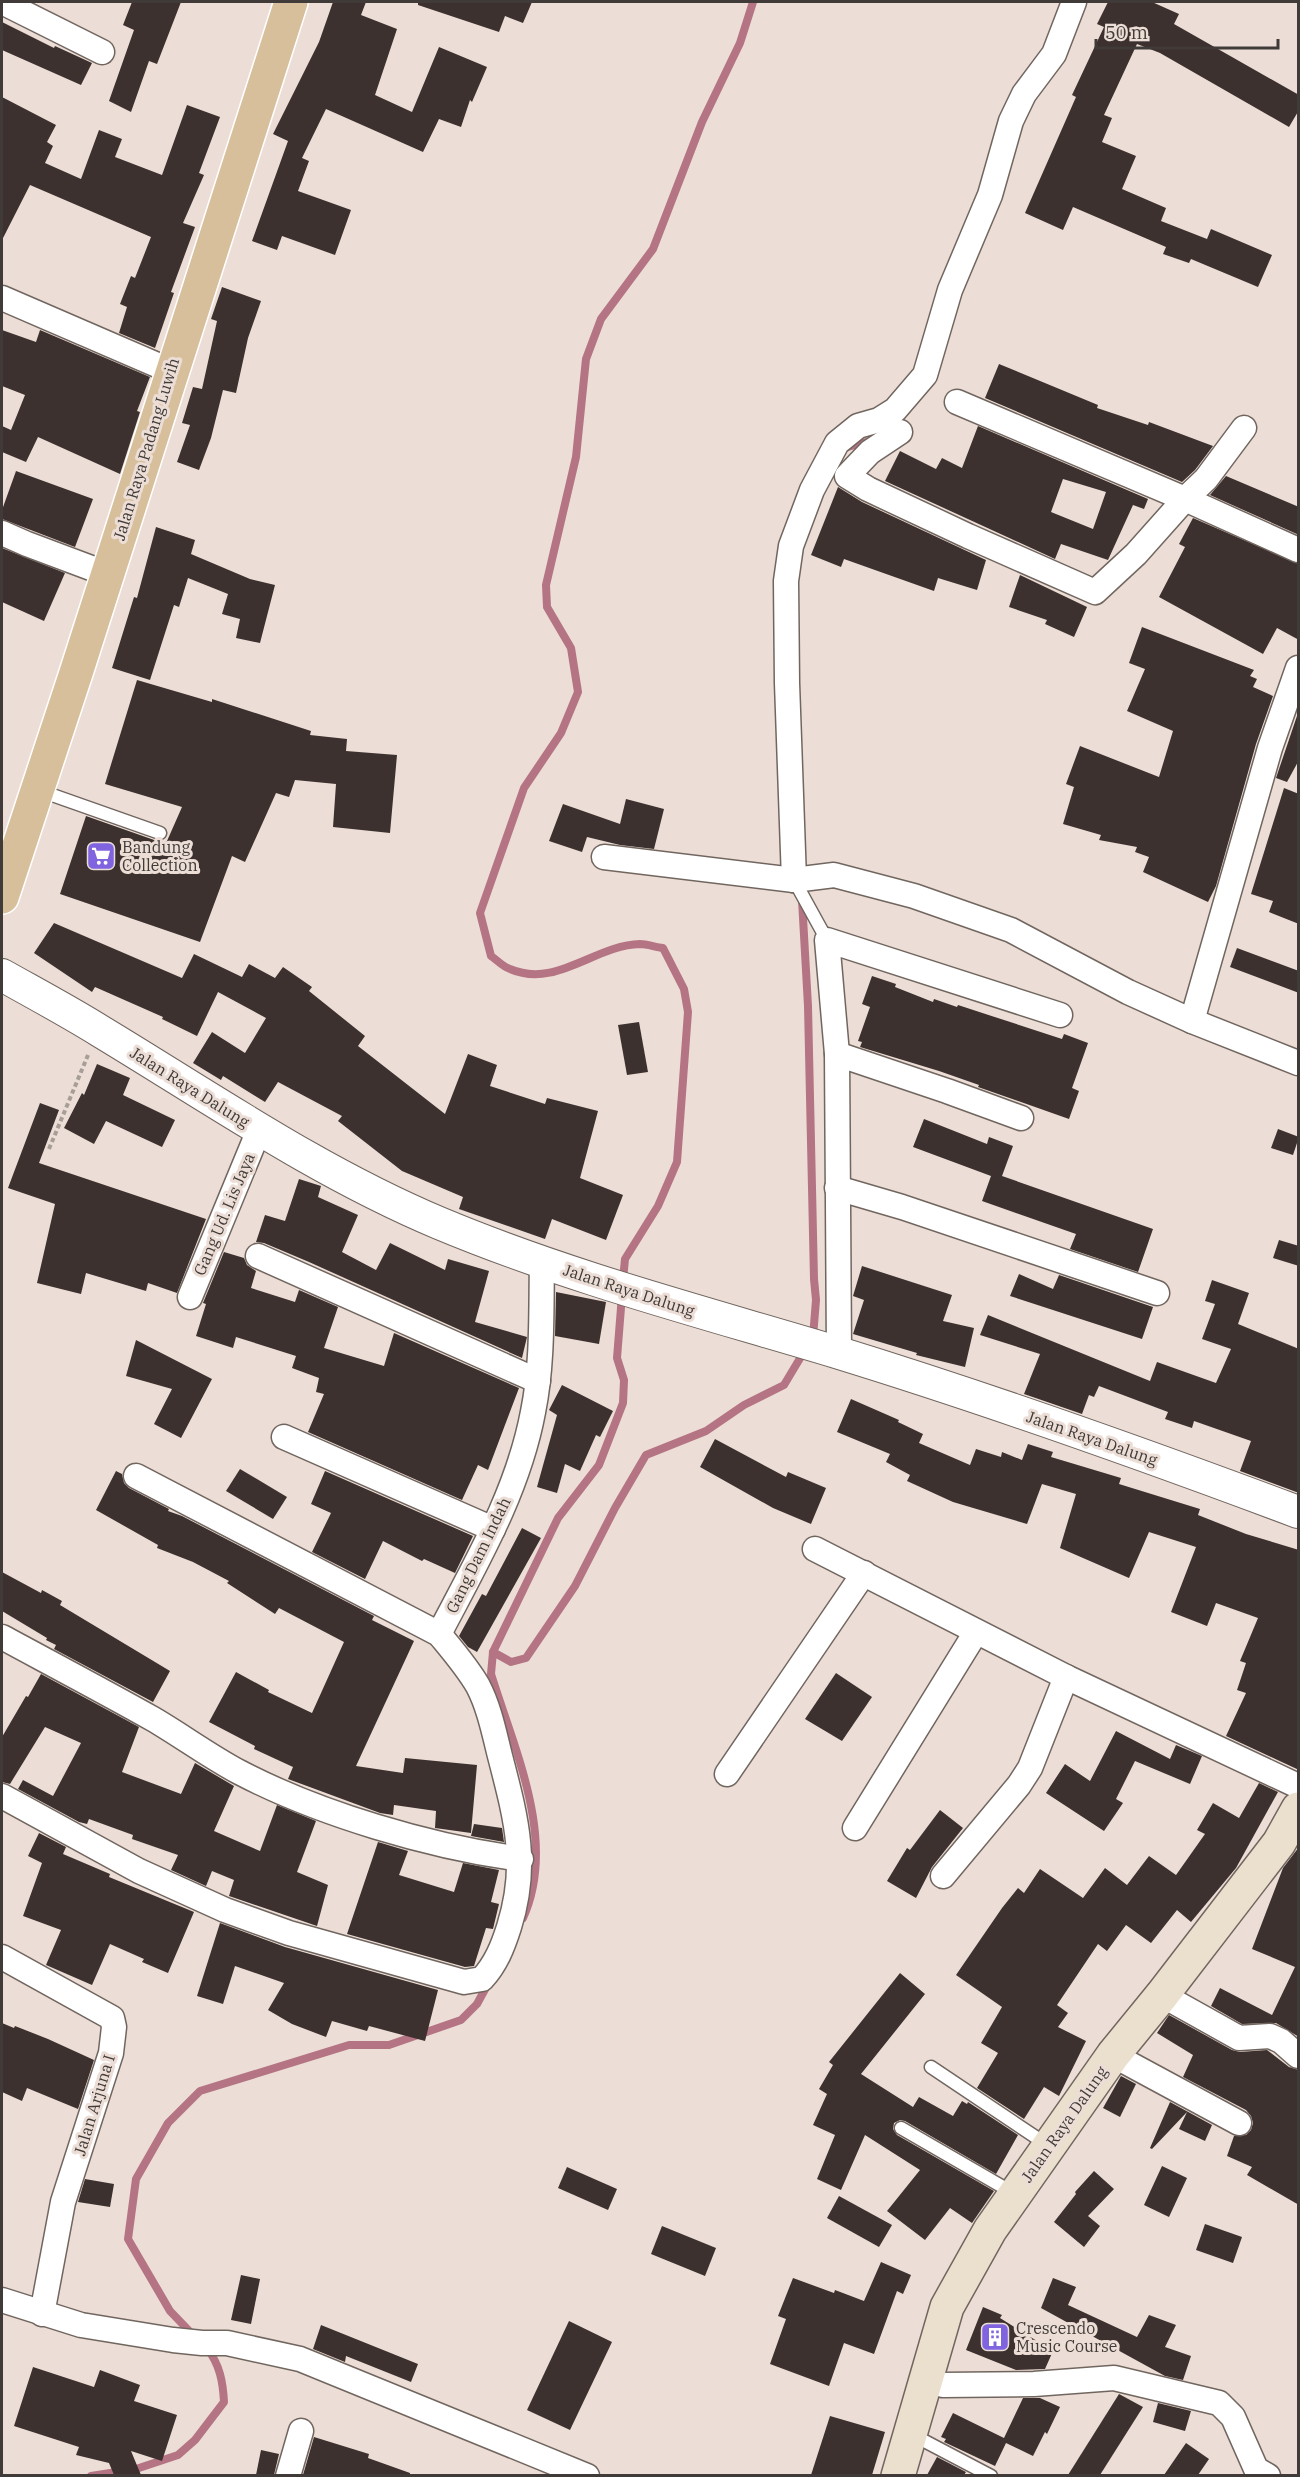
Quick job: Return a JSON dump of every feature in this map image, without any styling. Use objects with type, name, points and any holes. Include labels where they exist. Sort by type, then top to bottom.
[{"type":"main road","name":"Jalan Raya Padang Luwih","points":[[2,897],[291,2]]},
{"type":"main road","name":"Jalan Raya Dalung","points":[[897,2475],[947,2307],[990,2230],[1113,2055],[1279,1843],[1299,1809]]},
{"type":"street","points":[[2,2],[102,52]]},
{"type":"street","points":[[794,880],[786,581],[791,546],[812,490],[837,443],[858,426],[879,420],[895,410],[925,375],[950,290],[990,195],[1011,121],[1024,94],[1054,54],[1074,2]]},
{"type":"street","points":[[2,298],[171,371]]},
{"type":"street","points":[[957,402],[1299,550]]},
{"type":"street","points":[[900,432],[870,452],[848,476],[868,489],[1095,592],[1136,554],[1206,479],[1244,428]]},
{"type":"street","points":[[2,532],[27,544],[107,573]]},
{"type":"street","points":[[1192,1021],[1270,748],[1299,668]]},
{"type":"street","points":[[604,857],[794,880],[834,875],[914,896],[1011,930],[1128,992],[1192,1021],[1299,1062]]},
{"type":"street","points":[[839,1353],[837,1054],[827,940],[1060,1016]]},
{"type":"street","name":"Jalan Raya Dalung","points":[[2,975],[98,1029],[259,1130],[389,1201],[442,1224],[641,1295],[839,1353],[1030,1417],[1299,1512]]},
{"type":"street","points":[[837,1054],[1021,1118]]},
{"type":"street","name":"Gang Ud. Lis Jaya","points":[[189,1297],[259,1130]]},
{"type":"street","points":[[837,1188],[902,1207],[1157,1293]]},
{"type":"street","points":[[258,1256],[538,1381]]},
{"type":"street","name":"Gang Dam Indah","points":[[439,1634],[494,1530],[521,1457],[533,1414],[538,1381],[542,1261]]},
{"type":"street","points":[[284,1437],[494,1530]]},
{"type":"street","points":[[2,1796],[139,1871],[243,1917],[333,1946],[464,1982],[482,1980],[496,1960],[516,1906],[521,1876],[521,1858],[513,1809],[487,1706],[466,1667],[439,1634],[136,1476]]},
{"type":"street","points":[[815,1549],[1066,1677],[1299,1786]]},
{"type":"street","points":[[727,1774],[864,1573]]},
{"type":"street","points":[[855,1828],[976,1632]]},
{"type":"street","points":[[2,1636],[155,1720],[238,1771],[264,1784],[347,1817],[459,1848],[521,1858]]},
{"type":"street","points":[[943,1876],[1019,1785],[1030,1768],[1066,1677]]},
{"type":"street","name":"Jalan Arjuna I","points":[[2,1957],[96,2007],[112,2018],[114,2027],[111,2053],[63,2202],[42,2314]]},
{"type":"street","points":[[1162,1995],[1239,2038],[1270,2036],[1281,2041],[1299,2056]]},
{"type":"street","points":[[1113,2055],[1239,2123]]},
{"type":"street","points":[[2,2300],[42,2314],[133,2335],[202,2343],[227,2343],[300,2359],[587,2475]]},
{"type":"street","points":[[927,2379],[943,2385],[1035,2384],[1114,2378],[1219,2403],[1233,2417],[1255,2473]]},
{"type":"street","points":[[288,2475],[301,2431]]},
{"type":"lane","points":[[37,789],[160,833]]},
{"type":"lane","points":[[794,880],[827,940]]},
{"type":"lane","points":[[931,2067],[1050,2146]]},
{"type":"lane","points":[[901,2128],[1016,2194]]},
{"type":"lane","points":[[909,2433],[991,2475]]},
{"type":"path","points":[[49,1149],[98,1029]]},
{"type":"building","points":[[132,2],[181,2],[157,64],[149,61],[131,112],[109,101],[134,30],[123,25]]},
{"type":"building","points":[[333,2],[366,2],[361,15],[397,29],[375,95],[412,112],[439,47],[487,67],[472,102],[470,100],[461,127],[439,119],[423,152],[326,109],[302,158],[309,161],[298,191],[351,210],[335,255],[282,236],[277,250],[252,241],[288,141],[273,134],[319,42]]},
{"type":"building","points":[[418,2],[532,2],[523,23],[505,16],[499,32],[418,5]]},
{"type":"building","points":[[1108,2],[1152,2],[1179,14],[1174,24],[1299,95],[1299,110],[1289,127],[1160,53],[1137,44],[1104,115],[1112,118],[1102,142],[1136,156],[1122,189],[1166,208],[1161,221],[1207,239],[1211,229],[1272,255],[1258,287],[1191,259],[1189,263],[1163,254],[1166,247],[1073,207],[1063,230],[1025,213],[1076,97],[1072,95],[1104,27],[1097,24]]},
{"type":"building","points":[[2,22],[54,48],[55,46],[92,63],[81,85],[2,50]]},
{"type":"building","points":[[2,97],[56,125],[47,142],[53,146],[45,163],[81,179],[99,130],[122,139],[115,157],[162,175],[187,105],[220,117],[199,173],[204,175],[183,223],[195,227],[171,292],[174,293],[155,348],[119,333],[127,307],[120,304],[131,276],[135,278],[151,237],[30,185],[2,240]]},
{"type":"building","points":[[222,287],[261,301],[248,338],[236,393],[223,390],[211,438],[199,470],[177,462],[190,425],[182,423],[193,387],[202,389],[217,321],[211,319]]},
{"type":"building","points":[[2,330],[36,342],[40,330],[150,377],[137,411],[140,412],[120,474],[38,437],[26,462],[2,452],[2,426],[11,430],[25,395],[2,386]]},
{"type":"building","points":[[999,364],[1098,405],[1097,408],[1148,425],[1149,422],[1213,446],[1195,470],[1182,482],[985,398]]},
{"type":"building","points":[[978,426],[1148,499],[1144,509],[1133,505],[1108,560],[1061,544],[1055,559],[885,481],[900,451],[936,469],[942,458],[962,468]],"holes":[[[1063,479],[1106,492],[1093,529],[1051,512]]]},
{"type":"building","points":[[16,471],[93,499],[75,547],[2,519],[2,510]]},
{"type":"building","points":[[1226,476],[1299,507],[1299,535],[1210,495]]},
{"type":"building","points":[[838,487],[862,502],[986,560],[977,590],[938,578],[934,591],[844,559],[841,567],[811,555]]},
{"type":"building","points":[[1193,518],[1299,564],[1299,640],[1277,628],[1263,654],[1159,597],[1185,547],[1179,544]]},
{"type":"building","points":[[156,527],[195,540],[191,554],[250,579],[275,585],[260,643],[236,638],[240,619],[222,614],[228,594],[188,578],[179,607],[174,605],[150,680],[112,668],[134,597],[137,598]]},
{"type":"building","points":[[2,548],[65,573],[44,621],[2,602]]},
{"type":"building","points":[[1020,575],[1087,607],[1074,637],[1045,624],[1047,620],[1009,607]]},
{"type":"building","points":[[1142,627],[1254,670],[1250,676],[1257,679],[1253,687],[1273,696],[1256,744],[1216,886],[1208,902],[1143,872],[1149,857],[1135,852],[1137,847],[1099,840],[1101,835],[1063,824],[1074,787],[1066,784],[1080,746],[1159,777],[1173,731],[1127,711],[1145,669],[1129,663]]},
{"type":"building","points":[[137,680],[212,702],[212,699],[311,731],[310,735],[347,739],[346,751],[397,755],[390,833],[333,827],[336,784],[295,780],[289,797],[276,793],[245,862],[232,856],[200,942],[60,894],[86,816],[157,841],[167,841],[182,807],[105,784]]},
{"type":"building","points":[[1299,710],[1299,760],[1287,782],[1276,778]]},
{"type":"building","points":[[1284,788],[1299,794],[1299,924],[1269,912],[1273,901],[1251,894]]},
{"type":"building","points":[[626,799],[664,809],[654,849],[620,845],[587,837],[582,852],[549,841],[563,804],[620,824]]},
{"type":"building","points":[[54,923],[182,978],[194,954],[242,977],[249,964],[275,978],[283,967],[312,987],[309,991],[365,1036],[358,1046],[445,1114],[468,1054],[497,1065],[490,1086],[545,1104],[547,1098],[598,1111],[580,1178],[623,1195],[606,1240],[552,1219],[545,1239],[459,1209],[463,1197],[402,1171],[338,1121],[342,1116],[278,1082],[265,1102],[223,1076],[221,1080],[193,1063],[212,1032],[245,1053],[266,1018],[218,992],[197,1036],[162,1019],[163,1017],[95,987],[92,992],[34,953]]},
{"type":"building","points":[[1237,948],[1299,971],[1299,993],[1230,967]]},
{"type":"building","points":[[872,976],[896,984],[895,987],[933,1002],[934,999],[957,1007],[958,1005],[1062,1039],[1064,1034],[1088,1043],[1072,1088],[1079,1091],[1069,1119],[939,1071],[860,1047],[862,1042],[858,1041],[870,1007],[862,1004]]},
{"type":"building","points":[[639,1022],[648,1072],[627,1075],[618,1025]]},
{"type":"building","points":[[97,1064],[130,1078],[123,1095],[175,1120],[162,1147],[106,1121],[94,1144],[64,1128],[82,1093],[84,1095]]},
{"type":"building","points":[[40,1103],[59,1110],[39,1163],[206,1219],[177,1293],[148,1283],[146,1291],[86,1273],[81,1294],[37,1283],[55,1204],[8,1188]]},
{"type":"building","points":[[924,1119],[987,1144],[989,1137],[1013,1146],[1002,1176],[1153,1229],[1138,1272],[1070,1249],[1076,1234],[982,1201],[991,1176],[913,1147]]},
{"type":"building","points":[[1278,1129],[1299,1137],[1293,1155],[1271,1148]]},
{"type":"building","points":[[299,1179],[321,1186],[318,1197],[358,1215],[342,1252],[376,1270],[390,1243],[445,1270],[448,1259],[489,1271],[475,1322],[527,1337],[522,1358],[309,1262],[264,1243],[256,1242],[265,1215],[285,1221]]},
{"type":"building","points":[[1279,1240],[1299,1246],[1299,1266],[1273,1258]]},
{"type":"building","points":[[224,1252],[244,1258],[247,1265],[256,1271],[251,1288],[295,1302],[299,1290],[338,1307],[324,1348],[384,1366],[394,1333],[519,1388],[488,1470],[478,1465],[462,1500],[308,1432],[324,1394],[316,1392],[319,1378],[292,1368],[296,1356],[236,1337],[233,1348],[196,1336],[206,1304],[203,1303]]},
{"type":"building","points":[[862,1266],[952,1295],[943,1321],[974,1328],[965,1367],[916,1355],[917,1353],[853,1334],[864,1300],[853,1296]]},
{"type":"building","points":[[1019,1274],[1053,1289],[1059,1275],[1153,1307],[1142,1339],[1010,1296]]},
{"type":"building","points":[[1212,1280],[1249,1293],[1238,1324],[1299,1349],[1299,1493],[1240,1471],[1251,1441],[1194,1421],[1192,1428],[1165,1419],[1168,1412],[1099,1386],[1094,1397],[1089,1395],[1082,1414],[1024,1394],[1040,1354],[980,1335],[988,1315],[1150,1381],[1157,1362],[1216,1383],[1231,1349],[1202,1339],[1215,1304],[1205,1301]]},
{"type":"building","points":[[556,1292],[606,1302],[599,1344],[555,1336]]},
{"type":"building","points":[[136,1340],[212,1379],[181,1438],[154,1424],[172,1389],[126,1376]]},
{"type":"building","points":[[562,1385],[613,1411],[600,1437],[596,1435],[580,1471],[565,1464],[557,1493],[537,1487],[557,1415],[549,1410]]},
{"type":"building","points":[[851,1399],[899,1420],[898,1422],[923,1434],[919,1443],[970,1465],[976,1449],[1001,1457],[1002,1452],[1022,1460],[1028,1444],[1053,1452],[1051,1457],[1121,1478],[1119,1484],[1200,1509],[1198,1515],[1246,1534],[1299,1550],[1299,1770],[1226,1736],[1246,1693],[1237,1690],[1246,1663],[1240,1661],[1258,1618],[1216,1603],[1207,1626],[1171,1612],[1196,1547],[1149,1532],[1129,1578],[1060,1548],[1076,1494],[1042,1484],[1027,1524],[953,1502],[907,1481],[910,1475],[886,1462],[890,1454],[837,1432]]},
{"type":"building","points":[[715,1439],[786,1477],[788,1472],[826,1488],[811,1524],[773,1508],[700,1467]]},
{"type":"building","points":[[240,1469],[287,1497],[273,1519],[226,1491]]},
{"type":"building","points":[[116,1471],[122,1474],[124,1483],[129,1488],[169,1509],[168,1511],[182,1516],[374,1616],[372,1620],[414,1641],[356,1766],[403,1773],[405,1758],[477,1765],[471,1833],[435,1828],[436,1811],[394,1805],[393,1815],[380,1813],[288,1779],[293,1767],[254,1749],[255,1746],[209,1722],[236,1672],[269,1690],[268,1692],[312,1713],[344,1642],[279,1608],[275,1614],[227,1583],[229,1581],[193,1562],[157,1548],[158,1545],[96,1510]]},
{"type":"building","points":[[325,1471],[473,1536],[455,1573],[424,1559],[422,1561],[383,1541],[365,1579],[312,1552],[331,1513],[311,1504]]},
{"type":"building","points":[[522,1528],[541,1538],[477,1652],[468,1647],[459,1636],[482,1594],[486,1596]]},
{"type":"building","points":[[2,1572],[41,1593],[42,1590],[62,1601],[60,1605],[170,1671],[153,1702],[54,1649],[56,1645],[46,1640],[47,1638],[2,1611]]},
{"type":"building","points":[[836,1673],[872,1697],[842,1741],[805,1719]]},
{"type":"building","points":[[41,1674],[139,1727],[122,1772],[181,1794],[195,1763],[234,1786],[214,1831],[260,1851],[277,1805],[316,1821],[297,1872],[328,1885],[317,1926],[229,1896],[234,1880],[212,1871],[206,1886],[171,1870],[178,1855],[132,1839],[133,1835],[89,1819],[87,1824],[79,1822],[18,1789],[23,1780],[53,1796],[81,1743],[45,1727],[10,1784],[2,1782],[2,1737]]},
{"type":"building","points":[[1116,1731],[1170,1759],[1176,1745],[1202,1756],[1190,1784],[1135,1761],[1116,1799],[1123,1803],[1104,1831],[1046,1793],[1065,1764],[1090,1781]]},
{"type":"building","points":[[1259,1783],[1278,1792],[1236,1868],[1191,1922],[1177,1910],[1151,1943],[1126,1925],[1107,1951],[1098,1944],[1057,2005],[1068,2013],[1058,2027],[1086,2041],[1059,2096],[1044,2087],[1024,2119],[977,2088],[998,2053],[981,2043],[1002,2007],[956,1975],[1018,1888],[1024,1893],[1040,1869],[1083,1898],[1105,1868],[1127,1885],[1149,1856],[1176,1875],[1205,1834],[1197,1830],[1213,1803],[1239,1818]]},
{"type":"building","points":[[940,1810],[963,1828],[932,1867],[916,1898],[887,1881],[907,1848],[910,1850]]},
{"type":"building","points":[[474,1824],[502,1828],[504,1842],[471,1836]]},
{"type":"building","points":[[39,1833],[66,1847],[63,1854],[110,1874],[109,1877],[194,1912],[168,1973],[110,1944],[92,1985],[46,1965],[61,1930],[23,1916],[42,1863],[28,1856]]},
{"type":"building","points":[[378,1842],[408,1851],[399,1875],[454,1892],[463,1863],[499,1870],[491,1902],[499,1904],[493,1929],[486,1928],[474,1966],[465,1967],[347,1934]]},
{"type":"building","points":[[1299,1847],[1299,2037],[1276,2023],[1242,2024],[1211,2006],[1220,1988],[1272,2015],[1295,1967],[1252,1949],[1283,1868]]},
{"type":"building","points":[[220,1923],[285,1947],[438,1990],[425,2041],[369,2026],[367,2031],[332,2021],[326,2037],[292,2024],[268,2010],[284,1983],[235,1966],[223,2004],[197,1996]]},
{"type":"building","points":[[900,1973],[925,1994],[861,2074],[913,2107],[919,2097],[953,2116],[962,2101],[967,2104],[968,2102],[1018,2135],[996,2174],[905,2121],[900,2120],[894,2123],[893,2129],[897,2135],[994,2191],[972,2223],[950,2208],[925,2240],[887,2211],[920,2170],[865,2135],[841,2190],[817,2179],[835,2135],[813,2125],[827,2094],[819,2089],[833,2065],[829,2062]]},
{"type":"building","points":[[1169,2015],[1232,2050],[1240,2052],[1267,2050],[1289,2067],[1299,2070],[1299,2205],[1247,2175],[1252,2167],[1227,2156],[1234,2136],[1246,2135],[1251,2130],[1253,2123],[1251,2116],[1246,2110],[1183,2077],[1193,2055],[1157,2033]]},
{"type":"building","points":[[2,2023],[48,2039],[94,2060],[78,2109],[27,2088],[22,2101],[2,2092]]},
{"type":"building","points":[[1121,2076],[1136,2084],[1120,2117],[1103,2108]]},
{"type":"building","points":[[1170,2102],[1212,2125],[1205,2141],[1179,2129],[1187,2112],[1152,2149],[1150,2148]]},
{"type":"building","points":[[1162,2166],[1187,2178],[1169,2217],[1144,2205]]},
{"type":"building","points":[[567,2167],[617,2189],[608,2210],[558,2188]]},
{"type":"building","points":[[1094,2171],[1114,2189],[1088,2216],[1100,2226],[1084,2247],[1054,2222],[1076,2194],[1075,2192]]},
{"type":"building","points":[[85,2179],[114,2184],[110,2207],[78,2202]]},
{"type":"building","points":[[839,2196],[892,2225],[879,2247],[827,2218]]},
{"type":"building","points":[[1205,2224],[1242,2237],[1233,2263],[1196,2250]]},
{"type":"building","points":[[662,2226],[716,2248],[705,2276],[651,2254]]},
{"type":"building","points":[[881,2262],[911,2275],[903,2294],[897,2291],[874,2354],[844,2343],[829,2386],[770,2364],[786,2319],[778,2316],[793,2278],[864,2301]]},
{"type":"building","points":[[241,2275],[260,2279],[251,2324],[231,2320]]},
{"type":"building","points":[[1053,2278],[1076,2287],[1068,2305],[1137,2337],[1149,2315],[1176,2325],[1165,2347],[1191,2356],[1183,2380],[1165,2376],[1041,2308]]},
{"type":"building","name":"Crescendo Music Course","points":[[983,2307],[1002,2315],[1000,2318],[1053,2351],[1045,2369],[1016,2370],[966,2350]]},
{"type":"building","points":[[569,2321],[612,2342],[570,2430],[527,2410]]},
{"type":"building","points":[[321,2325],[418,2364],[411,2382],[346,2356],[345,2362],[313,2349]]},
{"type":"building","points":[[33,2367],[94,2387],[100,2370],[140,2385],[134,2401],[177,2415],[162,2461],[131,2451],[141,2475],[114,2475],[109,2463],[76,2455],[79,2447],[14,2426]]},
{"type":"building","points":[[1119,2394],[1143,2407],[1100,2475],[1068,2475]]},
{"type":"building","points":[[1023,2398],[1040,2398],[1060,2407],[1033,2456],[1006,2443],[995,2466],[944,2442],[946,2439],[941,2437],[953,2413],[1004,2438]]},
{"type":"building","points":[[1158,2403],[1191,2411],[1185,2431],[1153,2422]]},
{"type":"building","points":[[830,2416],[885,2432],[872,2475],[811,2475]]},
{"type":"building","points":[[314,2437],[369,2454],[368,2458],[410,2473],[410,2475],[303,2475]]},
{"type":"building","points":[[1186,2443],[1209,2459],[1198,2475],[1164,2475]]},
{"type":"building","points":[[261,2450],[279,2454],[274,2475],[256,2475]]},
{"type":"building","points":[[937,2457],[966,2472],[964,2475],[927,2475]]},
{"type":"waterway","points":[[623,1280],[625,1259],[658,1206],[677,1162],[688,1012],[684,989],[663,948],[643,944],[623,946],[543,974],[527,974],[510,969],[491,956],[480,913],[524,788],[561,733],[578,692],[571,648],[547,607],[546,585],[576,457],[586,359],[601,319],[653,249],[702,122],[740,43],[753,2]]},
{"type":"waterway","points":[[844,448],[870,441]]},
{"type":"waterway","points":[[802,900],[808,1006],[816,1300],[813,1337]]},
{"type":"waterway","points":[[523,1918],[533,1888],[536,1858],[534,1827],[529,1795],[491,1674],[493,1652],[558,1518],[599,1465],[623,1403],[624,1380],[617,1358],[622,1295]]},
{"type":"waterway","points":[[493,1652],[511,1662],[526,1658],[575,1586],[615,1508],[646,1455],[706,1431],[744,1405],[784,1385],[805,1350]]},
{"type":"waterway","points":[[194,2336],[170,2311],[128,2239],[136,2179],[168,2123],[200,2091],[349,2045],[389,2045],[461,2020],[477,2004],[489,1982]]},
{"type":"waterway","points":[[91,2476],[136,2469],[178,2455],[195,2440],[224,2402],[220,2374],[207,2349]]},
{"type":"place","name":"Bandung Collection","points":[[101,856]]},
{"type":"place","name":"Crescendo Music Course","points":[[995,2337]]}]
